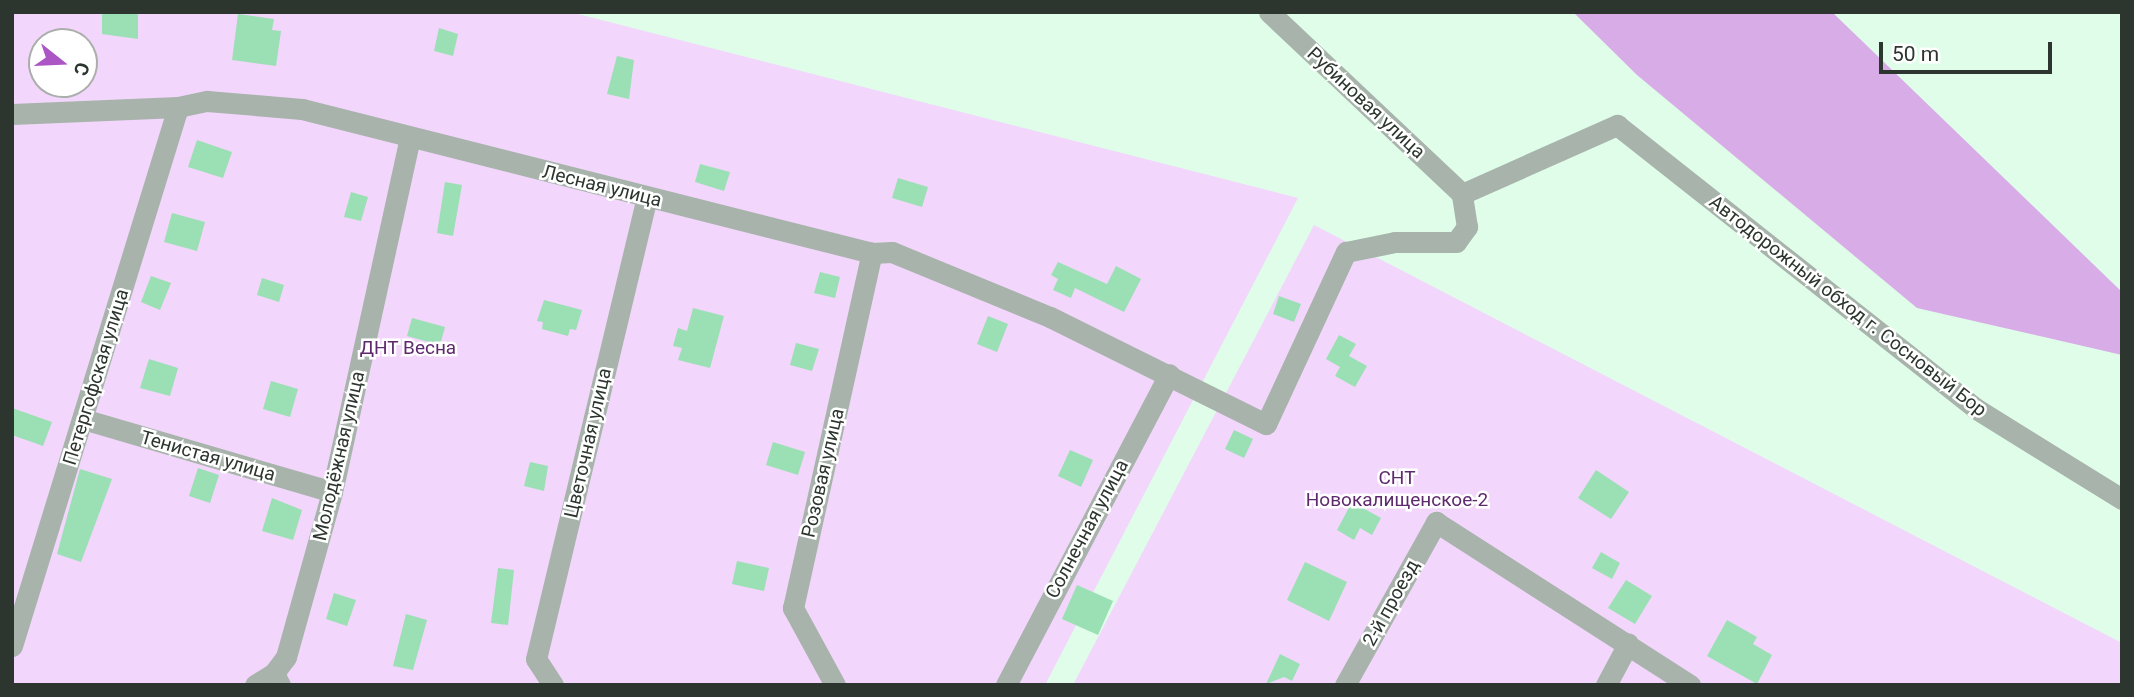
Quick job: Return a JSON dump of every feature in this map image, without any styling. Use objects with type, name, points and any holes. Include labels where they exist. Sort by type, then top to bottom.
[{"type":"street","name":"Рубиновая улица","points":[[1269,12],[1462,194]]},
{"type":"street","name":"Лесная улица","points":[[12,114],[178,107],[207,101],[302,109],[872,253],[892,252],[1050,317],[1266,424],[1346,252],[1395,242],[1456,242],[1467,227],[1462,194]]},
{"type":"street","name":"Петергофская улица","points":[[12,646],[178,107]]},
{"type":"street","name":"Автодорожный обход г. Сосновый Бор","points":[[1462,194],[1617,125],[1975,408],[2122,499]]},
{"type":"street","name":"Молодёжная улица","points":[[277,679],[286,657],[332,492],[410,138]]},
{"type":"street","name":"Цветочная улица","points":[[553,685],[536,659],[647,197]]},
{"type":"street","name":"Розовая улица","points":[[835,685],[793,608],[872,253]]},
{"type":"street","name":"Солнечная улица","points":[[1006,685],[1169,374]]},
{"type":"street","name":"Тенистая улица","points":[[83,419],[332,492]]},
{"type":"street","name":"2-й проезд","points":[[1345,685],[1436,522],[1628,644]]},
{"type":"street","points":[[1606,685],[1628,644],[1690,685]]},
{"type":"street","points":[[254,685],[277,679]]},
{"type":"green space","name":"ДНТ Весна","points":[[12,12],[570,12],[1298,198],[1045,685],[12,685]]},
{"type":"green space","name":"СНТ Новокалищенское-2","points":[[1314,225],[2122,643],[2122,685],[1073,685]]},
{"type":"shaded area","points":[[1573,12],[1832,12],[2122,292],[2122,355],[1917,308],[1637,75]]},
{"type":"building","points":[[102,12],[138,12],[138,39],[102,34]]},
{"type":"building","points":[[238,14],[274,19],[272,30],[281,31],[276,66],[232,60]]},
{"type":"building","points":[[439,28],[458,34],[453,56],[434,51]]},
{"type":"building","points":[[617,56],[634,60],[629,99],[607,94]]},
{"type":"building","points":[[197,140],[232,152],[223,178],[188,167]]},
{"type":"building","points":[[700,164],[730,172],[724,191],[695,182]]},
{"type":"building","points":[[898,178],[928,187],[922,207],[892,198]]},
{"type":"building","points":[[445,182],[462,185],[453,236],[437,233]]},
{"type":"building","points":[[351,192],[368,197],[361,221],[344,217]]},
{"type":"building","points":[[172,213],[205,222],[197,251],[164,242]]},
{"type":"building","points":[[1058,262],[1107,284],[1116,266],[1141,279],[1124,312],[1075,288],[1071,298],[1053,290],[1058,279],[1051,275]]},
{"type":"building","points":[[820,272],[840,277],[835,298],[814,293]]},
{"type":"building","points":[[151,276],[171,283],[160,310],[141,302]]},
{"type":"building","points":[[262,278],[284,285],[279,302],[257,295]]},
{"type":"building","points":[[1279,296],[1301,304],[1294,322],[1273,314]]},
{"type":"building","points":[[544,300],[582,310],[576,330],[570,329],[568,336],[542,329],[543,322],[537,321]]},
{"type":"building","points":[[693,308],[724,316],[710,368],[678,360],[682,348],[673,346],[678,328],[687,331]]},
{"type":"building","points":[[988,316],[1008,324],[997,352],[977,344]]},
{"type":"building","points":[[412,318],[445,327],[440,345],[407,336]]},
{"type":"building","points":[[1339,335],[1356,344],[1349,356],[1367,366],[1355,387],[1335,376],[1340,367],[1326,359]]},
{"type":"building","points":[[796,343],[819,349],[812,371],[790,365]]},
{"type":"building","points":[[149,359],[178,368],[170,396],[140,388]]},
{"type":"building","points":[[271,381],[298,389],[290,417],[263,409]]},
{"type":"building","points":[[12,408],[52,422],[43,446],[12,435]]},
{"type":"building","points":[[1234,430],[1253,439],[1244,458],[1225,449]]},
{"type":"building","points":[[773,442],[805,452],[798,475],[766,465]]},
{"type":"building","points":[[1070,450],[1093,460],[1081,487],[1058,476]]},
{"type":"building","points":[[530,462],[548,466],[544,491],[524,486]]},
{"type":"building","points":[[198,468],[219,475],[210,503],[189,496]]},
{"type":"building","points":[[80,469],[112,479],[81,562],[57,554]]},
{"type":"building","points":[[1596,470],[1629,492],[1611,519],[1578,498]]},
{"type":"building","points":[[272,498],[302,510],[293,540],[262,531]]},
{"type":"building","points":[[1352,502],[1381,518],[1372,535],[1360,528],[1354,540],[1337,530]]},
{"type":"building","points":[[1601,552],[1620,563],[1612,579],[1592,568]]},
{"type":"building","points":[[737,561],[769,568],[764,591],[732,584]]},
{"type":"building","points":[[1305,562],[1347,582],[1329,621],[1287,600]]},
{"type":"building","points":[[498,568],[514,570],[508,625],[491,623]]},
{"type":"building","points":[[1626,580],[1652,596],[1635,624],[1608,608]]},
{"type":"building","points":[[1077,585],[1113,601],[1098,635],[1062,619]]},
{"type":"building","points":[[334,593],[356,600],[347,626],[326,619]]},
{"type":"building","points":[[406,614],[427,620],[413,670],[393,666]]},
{"type":"building","points":[[1727,620],[1757,637],[1753,644],[1772,655],[1757,684],[1707,656]]},
{"type":"building","points":[[1280,654],[1300,664],[1292,681],[1284,677],[1266,684]]}]
